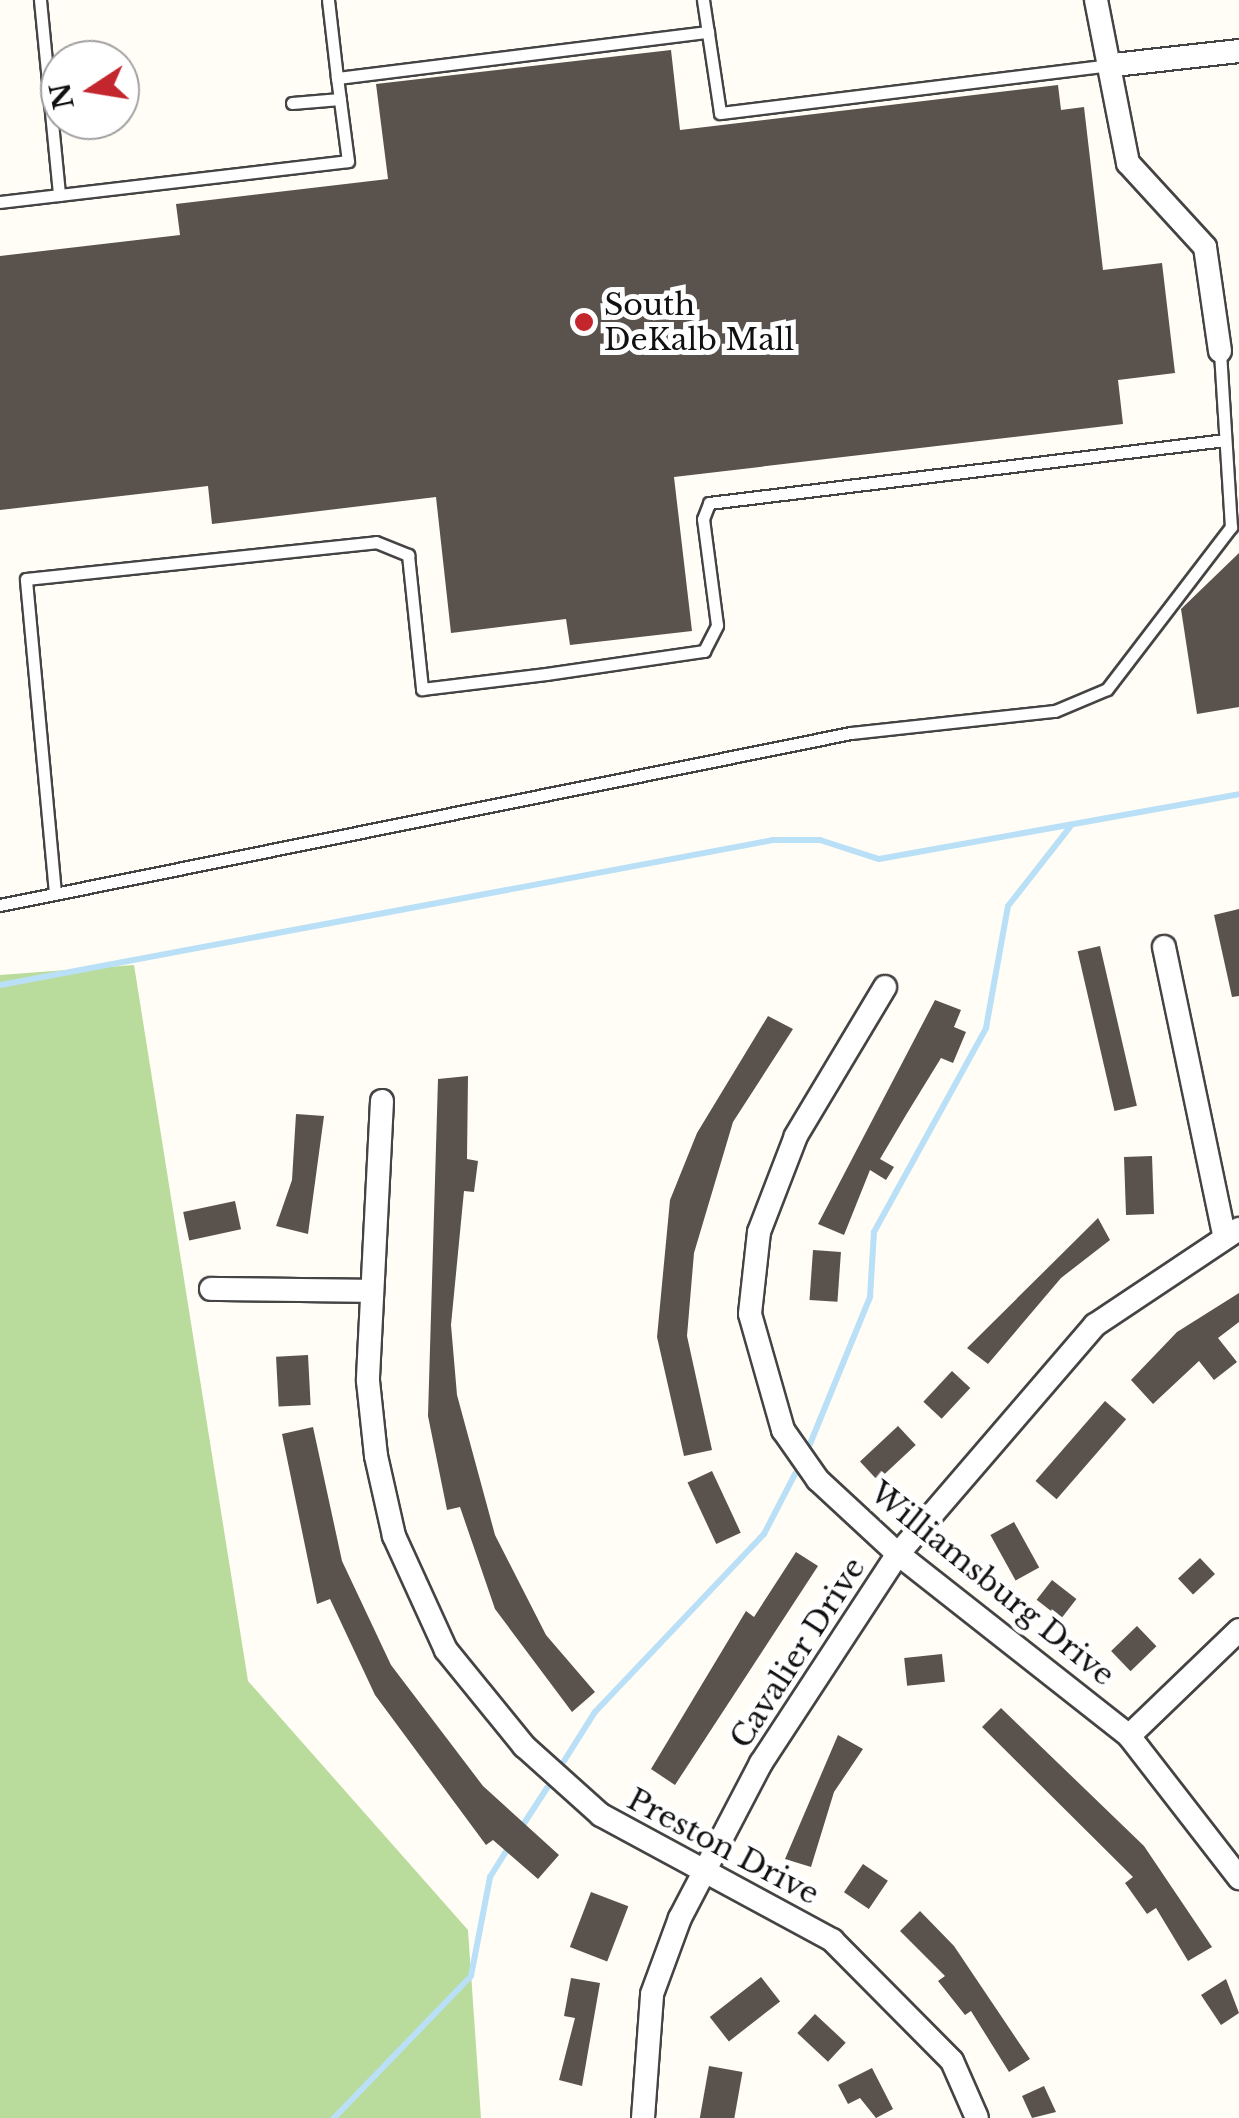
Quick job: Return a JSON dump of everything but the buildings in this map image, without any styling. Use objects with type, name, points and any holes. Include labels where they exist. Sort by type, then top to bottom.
[{"type":"street","points":[[1096,0],[1114,65],[1130,167],[1205,247],[1220,351]]},
{"type":"street","points":[[1114,65],[1239,51]]},
{"type":"street","points":[[1164,948],[1232,1231]]},
{"type":"street","name":"Williamsburg Drive","points":[[884,987],[772,1189],[750,1314],[786,1436],[818,1480],[898,1554],[1129,1736],[1239,1878]]},
{"type":"street","name":"Preston Drive","points":[[382,1101],[370,1291],[376,1456],[394,1536],[446,1650],[524,1746],[601,1815],[708,1877],[764,1897],[832,1940],[952,2061],[977,2118]]},
{"type":"street","name":"Cavalier Drive","points":[[642,2118],[652,1994],[680,1918],[708,1877],[761,1762],[898,1554],[1095,1325],[1232,1231]]},
{"type":"street","points":[[212,1288],[370,1291]]},
{"type":"street","points":[[1129,1736],[1239,1630]]},
{"type":"lane","points":[[40,0],[59,195]]},
{"type":"lane","points":[[0,202],[348,160],[328,0]]},
{"type":"lane","points":[[703,0],[720,113],[1114,65]]},
{"type":"lane","points":[[337,78],[708,32]]},
{"type":"lane","points":[[292,103],[340,100]]},
{"type":"lane","points":[[0,905],[851,733],[1055,712],[1108,689],[1235,527],[1220,351]]},
{"type":"lane","points":[[55,893],[26,579],[376,542],[408,555],[422,689],[704,651],[717,624],[703,519],[709,502],[1225,440]]},
{"type":"green space","points":[[134,965],[248,1681],[468,1930],[481,2118],[0,2118],[0,975]]},
{"type":"waterway","points":[[0,985],[773,840],[820,840],[879,859],[1239,794]]},
{"type":"waterway","points":[[810,1444],[870,1297],[874,1232],[986,1028],[1008,906],[1070,827]]},
{"type":"waterway","points":[[564,1761],[595,1712],[764,1534],[795,1474]]},
{"type":"waterway","points":[[521,1828],[547,1788]]},
{"type":"waterway","points":[[334,2118],[471,1976],[490,1877],[509,1847]]},
{"type":"place","name":"South DeKalb Mall","points":[[584,322]]}]
